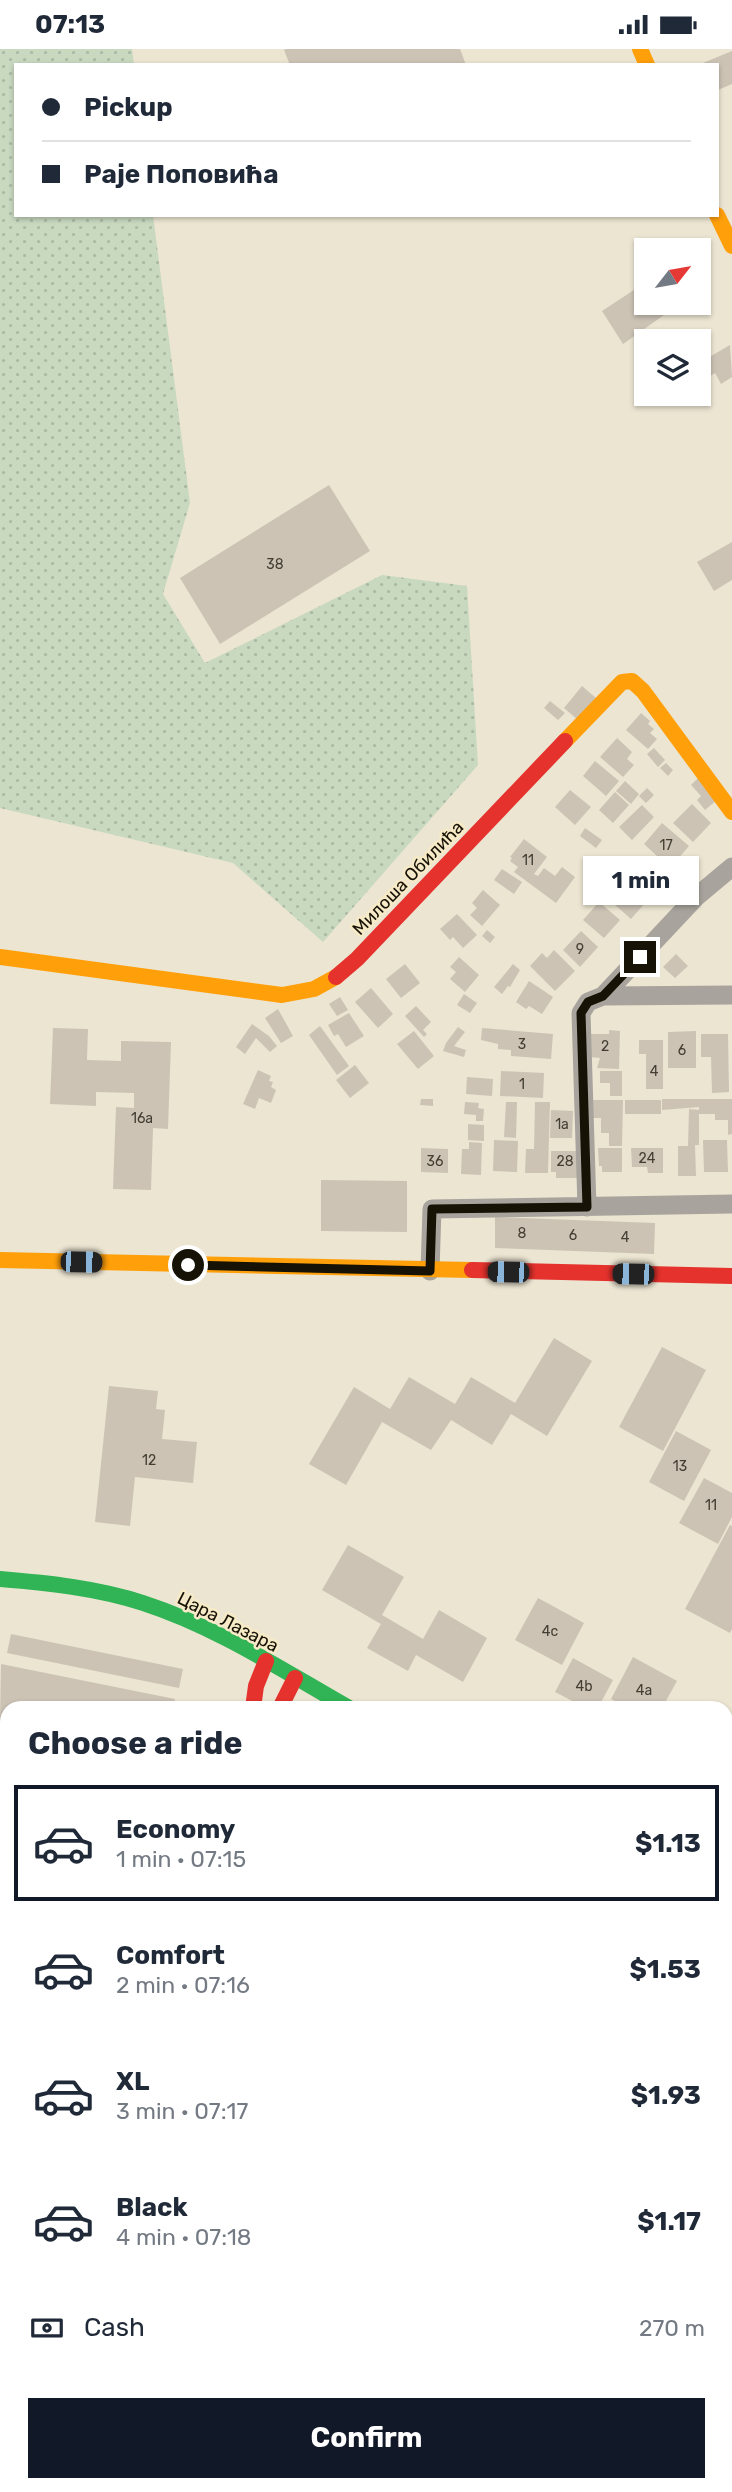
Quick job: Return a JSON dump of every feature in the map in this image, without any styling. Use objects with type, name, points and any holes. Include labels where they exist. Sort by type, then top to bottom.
[{"type":"street","points":[[718,217],[732,246]]},
{"type":"street","name":"Милоша Обилића","points":[[0,957],[282,996],[299,995],[328,984],[357,959],[622,682],[632,681],[643,691],[732,812]]},
{"type":"street","points":[[603,996],[696,897],[732,867]]},
{"type":"street","points":[[587,1207],[581,1013],[588,1002],[603,996],[732,995]]},
{"type":"street","points":[[430,1271],[432,1209],[732,1204]]},
{"type":"street","points":[[0,1260],[732,1276]]},
{"type":"street","name":"Цара Лазара","points":[[0,1579],[100,1592],[145,1604],[211,1630],[336,1701]]},
{"type":"street","points":[[254,1701],[256,1686],[266,1661]]},
{"type":"street","points":[[284,1701],[295,1678]]},
{"type":"green space","points":[[0,49],[132,49],[134,63],[14,63],[14,217],[153,217],[190,503],[163,594],[205,663],[382,575],[467,586],[478,765],[323,942],[233,863],[0,808]]},
{"type":"building","points":[[460,49],[465,63],[289,63],[284,50]]},
{"type":"building","points":[[732,51],[732,84],[719,90],[719,63],[703,63]]},
{"type":"building","points":[[634,290],[634,315],[664,315],[644,329],[634,329],[634,336],[623,344],[602,311]]},
{"type":"building","points":[[730,345],[732,377],[721,384],[715,373],[711,376],[711,356]]},
{"type":"building","points":[[329,485],[370,551],[220,644],[180,578]]},
{"type":"building","points":[[732,542],[732,580],[714,591],[697,562]]},
{"type":"building","points":[[582,686],[596,698],[578,720],[564,708]]},
{"type":"building","points":[[550,701],[565,713],[558,720],[544,708]]},
{"type":"building","points":[[641,713],[650,721],[648,724],[654,729],[650,733],[657,739],[648,749],[626,730]]},
{"type":"building","points":[[617,738],[632,752],[627,759],[634,765],[623,777],[600,757]]},
{"type":"building","points":[[654,748],[665,760],[658,767],[647,754]]},
{"type":"building","points":[[595,761],[619,781],[606,796],[583,776]]},
{"type":"building","points":[[666,763],[673,770],[668,776],[660,768]]},
{"type":"building","points":[[698,778],[717,800],[705,810],[697,800],[701,796],[691,785]]},
{"type":"building","points":[[625,781],[639,794],[631,804],[616,791]]},
{"type":"building","points":[[647,788],[654,795],[646,803],[639,796]]},
{"type":"building","points":[[570,790],[591,807],[575,825],[555,807]]},
{"type":"building","points":[[615,792],[629,805],[613,823],[599,810]]},
{"type":"building","points":[[692,804],[711,823],[693,842],[673,823]]},
{"type":"building","points":[[642,805],[654,817],[632,840],[619,827]]},
{"type":"building","points":[[662,823],[689,846],[670,868],[644,844]]},
{"type":"building","points":[[585,828],[602,840],[596,848],[580,836]]},
{"type":"building","points":[[524,839],[547,857],[534,874],[538,876],[544,868],[555,876],[562,867],[575,877],[556,903],[514,872],[518,867],[510,861],[510,857]]},
{"type":"building","points":[[622,856],[634,865],[640,857],[662,876],[646,894],[613,866]]},
{"type":"building","points":[[502,869],[522,882],[514,894],[494,880]]},
{"type":"building","points":[[610,871],[646,902],[631,919],[605,896],[611,890],[601,881]]},
{"type":"building","points":[[483,890],[500,905],[482,926],[470,915],[477,908],[472,903]]},
{"type":"building","points":[[599,902],[620,920],[604,938],[583,920]]},
{"type":"building","points":[[457,914],[477,935],[463,948],[453,937],[450,940],[440,929]]},
{"type":"building","points":[[487,930],[495,937],[490,943],[482,936]]},
{"type":"building","points":[[581,931],[598,947],[580,967],[563,950]]},
{"type":"building","points":[[554,950],[575,971],[555,991],[530,966],[542,953],[547,958]]},
{"type":"building","points":[[676,954],[688,966],[675,978],[663,967]]},
{"type":"building","points":[[459,957],[479,975],[465,992],[450,979],[456,972],[450,967]]},
{"type":"building","points":[[405,964],[420,983],[401,998],[386,979]]},
{"type":"building","points":[[513,964],[520,970],[510,987],[502,994],[494,987]]},
{"type":"building","points":[[529,981],[553,997],[542,1014],[529,1006],[526,1009],[516,1002]]},
{"type":"building","points":[[371,988],[393,1014],[378,1028],[355,1002]]},
{"type":"building","points":[[464,994],[477,1003],[470,1013],[457,1005]]},
{"type":"building","points":[[340,997],[348,1010],[337,1016],[329,1004]]},
{"type":"building","points":[[416,1006],[431,1022],[423,1030],[427,1034],[424,1037],[405,1016]]},
{"type":"building","points":[[278,1009],[293,1036],[281,1043],[265,1018]]},
{"type":"building","points":[[349,1013],[364,1036],[346,1047],[338,1034],[334,1036],[328,1025]]},
{"type":"building","points":[[252,1024],[269,1036],[277,1046],[270,1052],[256,1038],[245,1054],[236,1047]]},
{"type":"building","points":[[320,1026],[349,1066],[337,1075],[309,1035]]},
{"type":"building","points":[[458,1027],[465,1032],[454,1046],[466,1050],[464,1057],[443,1051]]},
{"type":"building","points":[[53,1028],[88,1029],[87,1060],[121,1061],[121,1041],[171,1042],[168,1129],[153,1128],[151,1190],[113,1189],[116,1107],[134,1108],[134,1093],[96,1092],[96,1106],[50,1104]]},
{"type":"building","points":[[482,1028],[553,1034],[551,1059],[511,1056],[511,1050],[498,1049],[498,1044],[481,1040]]},
{"type":"building","points":[[609,1030],[620,1031],[619,1069],[597,1068],[600,1058],[590,1057],[591,1034],[609,1034]]},
{"type":"building","points":[[414,1031],[434,1056],[418,1069],[397,1044]]},
{"type":"building","points":[[696,1031],[696,1068],[668,1068],[668,1032]]},
{"type":"building","points":[[701,1034],[728,1034],[729,1092],[712,1093],[711,1057],[701,1057]]},
{"type":"building","points":[[639,1040],[663,1040],[663,1089],[646,1089],[646,1054],[639,1054]]},
{"type":"building","points":[[355,1065],[369,1083],[350,1098],[336,1080]]},
{"type":"building","points":[[258,1070],[271,1076],[271,1087],[276,1090],[271,1103],[259,1098],[255,1109],[243,1104]]},
{"type":"building","points":[[501,1071],[544,1073],[543,1098],[500,1096]]},
{"type":"building","points":[[600,1071],[622,1071],[622,1096],[610,1096],[610,1083],[600,1083]]},
{"type":"building","points":[[467,1077],[493,1079],[492,1096],[466,1094]]},
{"type":"building","points":[[421,1099],[433,1099],[433,1106],[420,1105]]},
{"type":"building","points":[[662,1099],[732,1099],[732,1134],[728,1135],[728,1120],[715,1120],[715,1114],[699,1114],[699,1145],[695,1145],[696,1176],[678,1176],[678,1146],[688,1146],[689,1109],[699,1110],[699,1107],[662,1110]]},
{"type":"building","points":[[590,1100],[623,1100],[622,1146],[609,1146],[609,1133],[601,1133],[601,1118],[590,1118]]},
{"type":"building","points":[[625,1100],[661,1100],[661,1114],[625,1114]]},
{"type":"building","points":[[465,1102],[479,1103],[478,1108],[484,1109],[483,1121],[476,1121],[476,1115],[464,1114]]},
{"type":"building","points":[[506,1102],[517,1102],[516,1138],[504,1137]]},
{"type":"building","points":[[535,1102],[550,1102],[548,1173],[525,1173],[526,1149],[534,1149]]},
{"type":"building","points":[[551,1110],[573,1111],[572,1138],[550,1138]]},
{"type":"building","points":[[468,1124],[484,1125],[484,1141],[468,1140]]},
{"type":"building","points":[[494,1140],[518,1141],[517,1172],[493,1171]]},
{"type":"building","points":[[703,1140],[727,1140],[728,1172],[704,1172]]},
{"type":"building","points":[[469,1142],[482,1143],[481,1175],[461,1174],[462,1149],[469,1149]]},
{"type":"building","points":[[421,1148],[448,1149],[448,1173],[421,1172]]},
{"type":"building","points":[[598,1148],[622,1148],[622,1172],[602,1172]]},
{"type":"building","points":[[631,1148],[663,1148],[663,1173],[648,1173],[647,1167],[632,1167]]},
{"type":"building","points":[[551,1151],[580,1151],[577,1178],[556,1178],[556,1172],[551,1172]]},
{"type":"building","points":[[321,1180],[407,1181],[407,1232],[321,1231]]},
{"type":"building","points":[[495,1217],[655,1223],[654,1254],[495,1248]]},
{"type":"building","points":[[554,1338],[592,1361],[547,1436],[511,1414],[492,1445],[451,1420],[431,1450],[382,1422],[346,1485],[309,1464],[354,1387],[390,1409],[409,1377],[455,1404],[471,1377],[515,1403]]},
{"type":"building","points":[[662,1347],[706,1370],[663,1451],[619,1427]]},
{"type":"building","points":[[109,1386],[158,1391],[156,1409],[165,1410],[162,1439],[197,1442],[193,1483],[135,1477],[130,1526],[95,1522]]},
{"type":"building","points":[[676,1431],[711,1450],[684,1501],[649,1482]]},
{"type":"building","points":[[704,1478],[732,1493],[732,1517],[718,1544],[679,1523]]},
{"type":"building","points":[[730,1525],[732,1629],[730,1633],[685,1609]]},
{"type":"building","points":[[348,1545],[404,1577],[382,1615],[423,1639],[439,1610],[487,1638],[463,1682],[416,1655],[408,1671],[367,1648],[381,1624],[322,1590]]},
{"type":"building","points":[[538,1598],[584,1623],[562,1665],[515,1640]]},
{"type":"building","points":[[11,1634],[183,1669],[179,1688],[7,1653]]},
{"type":"building","points":[[633,1657],[677,1681],[666,1701],[611,1699]]},
{"type":"building","points":[[573,1658],[613,1680],[602,1701],[572,1701],[555,1692]]},
{"type":"building","points":[[1,1664],[175,1699],[175,1701],[0,1701]]},
{"type":"traffic: fast","points":[[0,1579],[90,1590],[143,1603],[197,1624],[249,1650],[337,1701]]},
{"type":"traffic: slow","points":[[640,49],[646,63]]},
{"type":"traffic: slow","points":[[718,217],[732,246]]},
{"type":"traffic: slow","points":[[565,741],[622,682],[632,681],[643,691],[732,812]]},
{"type":"traffic: slow","points":[[0,957],[282,995],[314,989],[336,977]]},
{"type":"traffic: slow","points":[[0,1260],[472,1270]]},
{"type":"traffic: jam","points":[[336,977],[357,959],[565,741]]},
{"type":"traffic: jam","points":[[472,1270],[732,1276]]},
{"type":"traffic: jam","points":[[254,1701],[256,1686],[266,1661]]},
{"type":"traffic: jam","points":[[284,1701],[295,1678]]},
{"type":"route","points":[[188,1265],[430,1271],[432,1209],[587,1207],[581,1013],[588,1002],[603,996],[640,957]]}]
